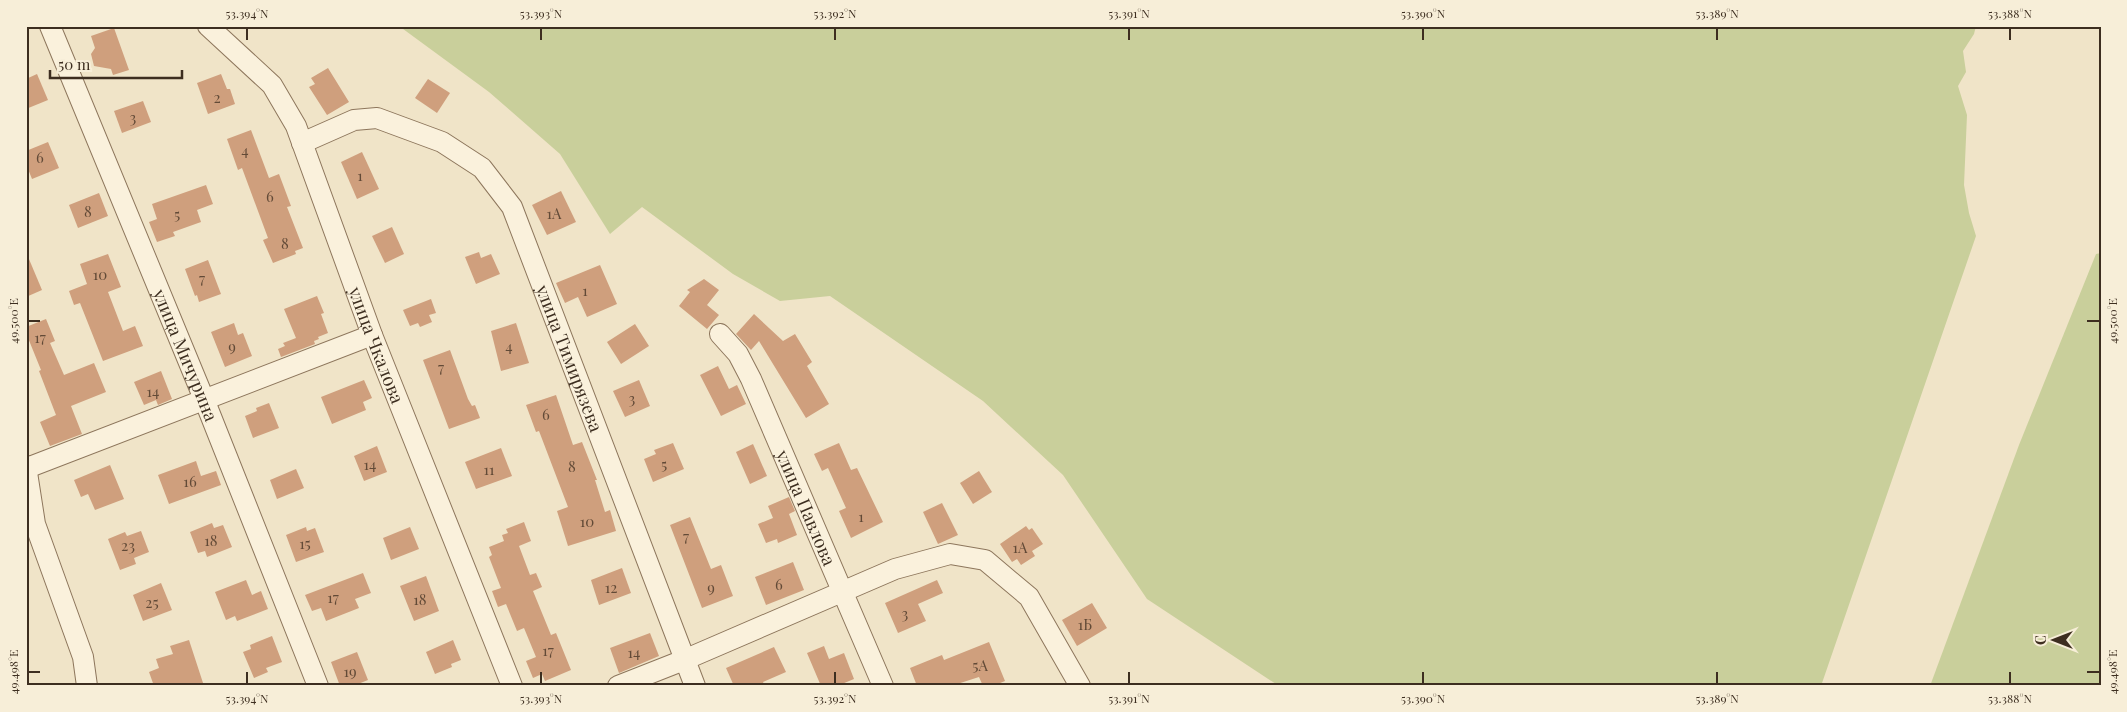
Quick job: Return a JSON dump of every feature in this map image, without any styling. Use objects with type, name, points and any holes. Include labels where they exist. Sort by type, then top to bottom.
[{"type":"street","name":"улица Мичурина","points":[[50,26],[204,399],[318,686]]},
{"type":"street","name":"улица Чкалова","points":[[208,26],[272,85],[296,126],[372,335],[512,686]]},
{"type":"street","name":"улица Тимирязева","points":[[302,143],[354,120],[377,118],[442,142],[482,168],[512,207],[695,686]]},
{"type":"street","name":"улица Павлова","points":[[720,334],[738,354],[751,379],[883,686]]},
{"type":"street","points":[[87,686],[83,657],[35,524],[27,467],[372,335]]},
{"type":"street","points":[[618,686],[843,593],[895,569],[950,554],[986,560],[1029,597],[1080,686]]},
{"type":"green space","points":[[399,26],[1976,26],[1974,34],[1963,51],[1966,72],[1958,86],[1967,115],[1964,185],[1969,213],[1976,236],[1821,686],[1279,686],[1147,599],[1063,475],[983,401],[830,296],[780,301],[733,274],[642,207],[610,234],[560,154],[489,92]]},
{"type":"green space","points":[[2101,253],[2101,686],[1930,686],[2019,445],[2096,254]]},
{"type":"building","points":[[114,28],[129,70],[113,75],[111,69],[94,66],[91,54],[95,48],[91,36]]},
{"type":"building","points":[[328,68],[349,102],[327,115],[309,87],[315,84],[311,78]]},
{"type":"building","points":[[37,74],[48,100],[26,109],[26,79]]},
{"type":"building","points":[[221,74],[227,89],[230,89],[235,104],[208,114],[197,83]]},
{"type":"building","points":[[428,79],[450,93],[437,113],[415,98]]},
{"type":"building","points":[[143,101],[151,122],[122,133],[114,111]]},
{"type":"building","points":[[251,130],[269,178],[279,174],[291,206],[287,207],[303,248],[295,251],[296,254],[273,263],[263,240],[268,238],[242,168],[238,170],[227,139]]},
{"type":"building","points":[[48,142],[59,168],[32,179],[26,164],[26,151]]},
{"type":"building","points":[[362,152],[379,189],[357,199],[341,162]]},
{"type":"building","points":[[206,185],[213,204],[197,210],[201,222],[173,232],[175,236],[157,242],[149,222],[157,219],[152,204]]},
{"type":"building","points":[[561,191],[576,222],[547,235],[532,205]]},
{"type":"building","points":[[99,193],[108,216],[78,228],[69,205]]},
{"type":"building","points":[[392,227],[404,254],[385,263],[372,236]]},
{"type":"building","points":[[26,252],[42,290],[26,297]]},
{"type":"building","points":[[479,252],[481,258],[491,254],[500,274],[476,284],[465,257]]},
{"type":"building","points":[[108,254],[121,287],[108,292],[123,331],[135,326],[143,346],[103,361],[80,303],[74,305],[69,291],[87,284],[80,264]]},
{"type":"building","points":[[208,260],[221,294],[199,302],[185,269]]},
{"type":"building","points":[[600,265],[617,304],[587,317],[578,297],[565,303],[556,283]]},
{"type":"building","points":[[704,279],[719,290],[707,305],[719,315],[707,329],[679,306],[690,292],[687,290]]},
{"type":"building","points":[[317,296],[324,313],[321,314],[328,333],[318,337],[319,339],[314,341],[315,344],[281,357],[278,349],[285,346],[283,343],[296,338],[284,309]]},
{"type":"building","points":[[431,299],[436,313],[429,315],[432,322],[420,327],[418,323],[410,326],[403,310]]},
{"type":"building","points":[[754,314],[783,341],[795,334],[812,362],[807,366],[829,404],[806,418],[759,341],[751,350],[736,334]]},
{"type":"building","points":[[46,319],[55,341],[50,343],[64,375],[94,363],[106,392],[71,406],[82,434],[50,446],[40,422],[56,415],[26,333],[26,327]]},
{"type":"building","points":[[234,323],[238,335],[243,333],[252,356],[225,367],[211,332]]},
{"type":"building","points":[[516,323],[529,363],[501,371],[491,331]]},
{"type":"building","points":[[635,324],[649,346],[621,364],[607,342]]},
{"type":"building","points":[[450,350],[468,399],[472,406],[475,405],[480,418],[449,429],[423,360]]},
{"type":"building","points":[[718,366],[729,389],[737,385],[746,404],[721,416],[700,375]]},
{"type":"building","points":[[161,371],[172,399],[158,405],[156,400],[144,405],[134,382]]},
{"type":"building","points":[[364,380],[372,398],[363,402],[366,410],[332,424],[321,397]]},
{"type":"building","points":[[639,380],[650,406],[625,417],[613,391]]},
{"type":"building","points":[[556,395],[573,445],[582,442],[597,480],[595,480],[605,512],[610,510],[616,531],[568,546],[557,511],[568,507],[539,431],[536,432],[526,405]]},
{"type":"building","points":[[269,403],[279,428],[253,438],[245,416],[257,411],[256,408]]},
{"type":"building","points":[[673,443],[684,469],[653,482],[644,459],[656,454],[654,450]]},
{"type":"building","points":[[839,443],[851,470],[857,468],[883,522],[851,538],[839,511],[846,508],[828,468],[822,471],[814,454]]},
{"type":"building","points":[[753,444],[767,476],[750,484],[736,452]]},
{"type":"building","points":[[377,446],[387,472],[364,481],[354,456]]},
{"type":"building","points":[[501,448],[512,476],[476,489],[465,462]]},
{"type":"building","points":[[196,461],[201,476],[216,471],[221,485],[169,504],[158,475]]},
{"type":"building","points":[[110,465],[124,499],[95,510],[88,494],[81,497],[74,480]]},
{"type":"building","points":[[296,469],[304,488],[277,499],[270,480]]},
{"type":"building","points":[[979,471],[992,492],[973,504],[960,483]]},
{"type":"building","points":[[789,497],[795,511],[789,514],[797,535],[778,543],[777,539],[766,543],[758,524],[773,518],[768,506]]},
{"type":"building","points":[[942,503],[958,535],[938,544],[923,512]]},
{"type":"building","points":[[690,517],[711,569],[721,565],[733,596],[702,608],[670,525]]},
{"type":"building","points":[[524,522],[531,541],[519,546],[530,575],[536,573],[542,587],[533,591],[551,635],[556,633],[571,670],[545,681],[542,674],[533,678],[526,661],[536,657],[524,628],[517,631],[506,604],[498,607],[492,591],[501,588],[489,557],[492,555],[489,547],[504,541],[502,535],[508,533],[506,529]]},
{"type":"building","points":[[212,523],[214,528],[223,525],[232,547],[207,557],[205,551],[198,553],[190,532]]},
{"type":"building","points":[[1026,526],[1029,530],[1032,528],[1043,544],[1032,551],[1035,556],[1021,565],[1017,559],[1012,562],[1000,544]]},
{"type":"building","points":[[306,527],[307,531],[315,528],[324,552],[296,562],[286,535]]},
{"type":"building","points":[[410,527],[419,549],[391,560],[383,538]]},
{"type":"building","points":[[141,531],[149,552],[134,558],[136,564],[120,570],[108,539],[125,532],[127,536]]},
{"type":"building","points":[[793,562],[804,590],[766,605],[755,577]]},
{"type":"building","points":[[622,568],[631,593],[599,605],[591,580]]},
{"type":"building","points":[[363,573],[371,593],[355,599],[359,608],[326,621],[321,608],[312,611],[305,595]]},
{"type":"building","points":[[426,576],[439,611],[414,621],[400,586]]},
{"type":"building","points":[[246,580],[252,595],[261,591],[268,609],[237,621],[235,616],[226,620],[215,592]]},
{"type":"building","points":[[937,580],[943,593],[918,604],[926,621],[898,633],[885,603]]},
{"type":"building","points":[[161,583],[172,610],[143,621],[133,595]]},
{"type":"building","points":[[1092,603],[1107,628],[1077,646],[1062,620]]},
{"type":"building","points":[[650,633],[659,656],[619,673],[610,648]]},
{"type":"building","points":[[272,636],[282,662],[266,668],[268,672],[254,678],[243,652],[251,649],[250,645]]},
{"type":"building","points":[[189,640],[204,686],[154,686],[149,672],[159,668],[156,659],[173,654],[170,646]]},
{"type":"building","points":[[453,640],[461,660],[451,664],[452,667],[435,674],[426,652]]},
{"type":"building","points":[[989,642],[1005,681],[993,686],[983,686],[979,677],[951,686],[917,686],[910,668],[942,655],[944,660]]},
{"type":"building","points":[[824,646],[829,659],[844,653],[854,679],[837,686],[821,686],[807,653]]},
{"type":"building","points":[[774,647],[786,672],[763,682],[765,686],[734,686],[726,668]]},
{"type":"building","points":[[357,652],[368,680],[353,686],[340,686],[331,662]]}]
